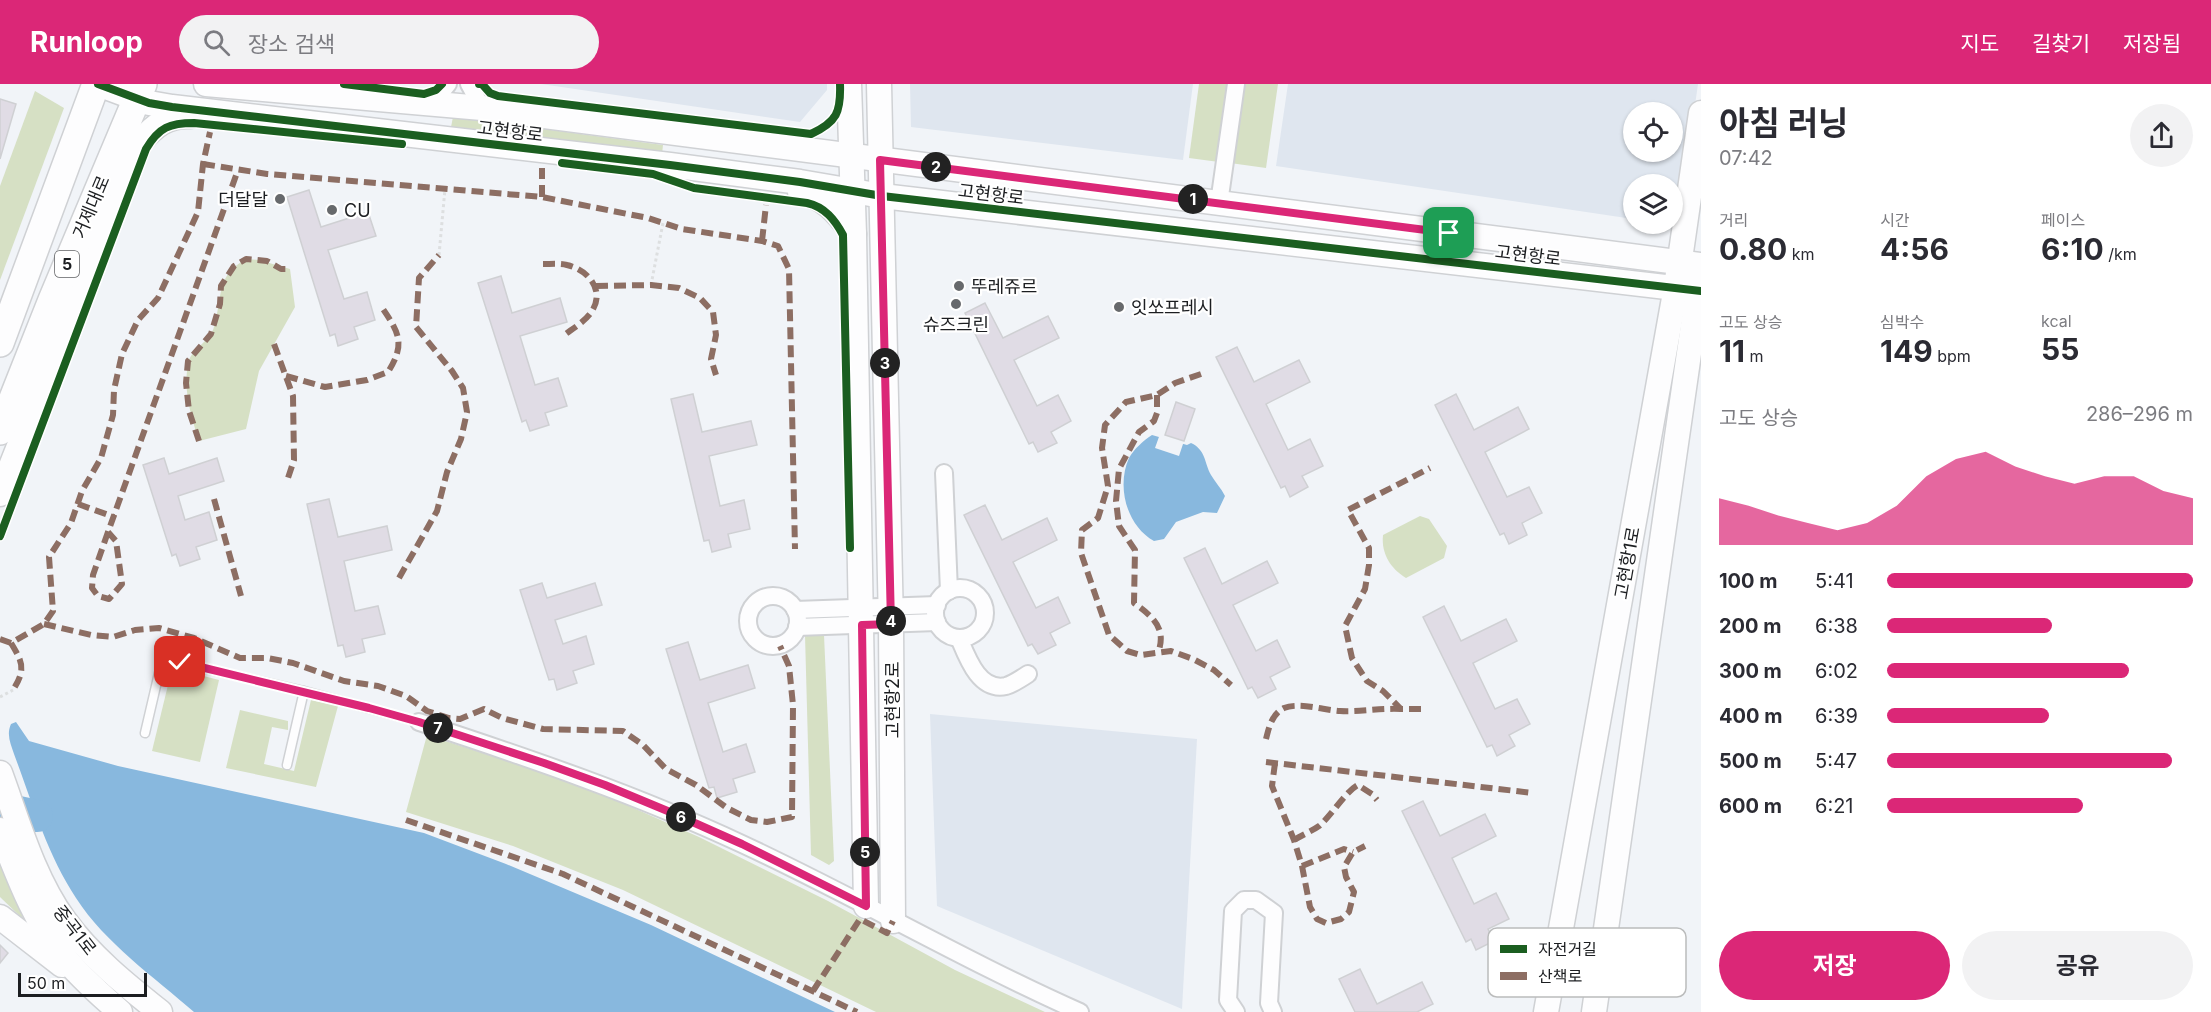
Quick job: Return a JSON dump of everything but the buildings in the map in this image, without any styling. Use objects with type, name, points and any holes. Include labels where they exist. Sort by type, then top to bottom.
[{"type":"main road","name":"거제대로","points":[[0,343],[97,84]]},
{"type":"main road","name":"거제대로","points":[[0,431],[140,91]]},
{"type":"street","name":"고현항로","points":[[97,84],[140,91],[161,106],[670,165],[882,196],[1693,278]]},
{"type":"street","name":"고현항로","points":[[207,84],[482,108],[1219,202],[1693,278]]},
{"type":"street","points":[[426,104],[439,95],[448,84]]},
{"type":"street","points":[[469,84],[482,108]]},
{"type":"street","name":"고현항2로","points":[[849,84],[854,234],[866,906]]},
{"type":"street","name":"고현항2로","points":[[879,84],[891,615],[893,921]]},
{"type":"street","points":[[1219,202],[1236,84]]},
{"type":"street","name":"고현항1로","points":[[1605,928],[1693,278],[1701,113]]},
{"type":"street","points":[[0,494],[140,142],[150,130],[178,115],[230,114]]},
{"type":"street","points":[[670,165],[695,179],[811,194],[824,201],[854,234]]},
{"type":"street","name":"고현항1로","points":[[1563,928],[1693,278]]},
{"type":"street","points":[[945,473],[949,591]]},
{"type":"street","points":[[965,588],[980,598],[985,614],[980,628],[974,634],[959,638],[944,632],[937,614],[942,596],[949,591],[965,588]]},
{"type":"street","points":[[796,619],[937,614]]},
{"type":"street","points":[[959,638],[975,672],[989,685],[1006,686],[1028,674]]},
{"type":"street","points":[[419,722],[605,785],[742,844],[1024,987],[1080,1012]]},
{"type":"street","points":[[0,773],[10,828]]},
{"type":"street","name":"중곡1로","points":[[10,828],[20,879],[40,921],[63,957],[120,1012]]},
{"type":"street","name":"중곡1로","points":[[10,828],[64,920],[100,961],[160,1012]]},
{"type":"street","points":[[1236,1012],[1228,1000],[1233,911],[1244,900],[1256,900],[1274,913],[1269,1003],[1273,1012]]},
{"type":"street","points":[[0,917],[52,958],[86,980]]},
{"type":"street","name":"고현항1로","points":[[1546,1012],[1549,997]]},
{"type":"street","name":"고현항1로","points":[[1594,1012],[1596,997]]},
{"type":"lane","points":[[145,732],[159,673],[167,663],[186,663],[304,691],[419,722]]},
{"type":"lane","points":[[287,765],[304,691]]},
{"type":"path","points":[[439,255],[445,189]]},
{"type":"path","points":[[651,285],[663,223]]},
{"type":"path","points":[[0,697],[13,690]]},
{"type":"shaded area","points":[[541,84],[827,84],[827,90],[800,122]]},
{"type":"shaded area","points":[[910,84],[1193,84],[1183,160],[911,127]]},
{"type":"shaded area","points":[[1288,84],[1698,84],[1683,190],[1683,174],[1623,174],[1623,218],[1276,166]]},
{"type":"shaded area","points":[[930,714],[1197,739],[1182,1009],[937,906]]},
{"type":"green space","points":[[1199,84],[1230,84],[1219,162],[1189,158]]},
{"type":"green space","points":[[1242,84],[1278,84],[1266,168],[1230,163]]},
{"type":"green space","points":[[35,91],[64,108],[0,280],[0,186]]},
{"type":"green space","points":[[453,117],[663,145],[662,154],[451,127]]},
{"type":"green space","points":[[246,259],[259,260],[290,269],[295,307],[259,371],[246,429],[199,441],[187,394],[189,360],[213,331],[225,279],[236,265]]},
{"type":"green space","points":[[1420,516],[1429,519],[1447,546],[1444,558],[1406,578],[1396,570],[1385,555],[1383,535]]},
{"type":"green space","points":[[805,635],[824,635],[834,861],[829,865],[811,855]]},
{"type":"green space","points":[[178,672],[188,672],[219,680],[200,762],[152,751],[168,685],[172,676]]},
{"type":"green space","points":[[311,700],[338,706],[316,787],[226,768],[240,710],[288,721],[288,730],[272,727],[264,764],[294,771]]},
{"type":"green space","points":[[427,735],[584,786],[699,837],[828,901],[955,970],[1045,1012],[876,1012],[623,890],[513,846],[406,812]]},
{"type":"green space","points":[[0,861],[24,920],[0,897]]},
{"type":"water","points":[[1152,435],[1196,446],[1225,496],[1217,513],[1203,512],[1176,522],[1164,539],[1154,541],[1137,526],[1131,516],[1124,493],[1125,469],[1129,458],[1139,445]]},
{"type":"water","points":[[16,722],[29,741],[118,766],[424,833],[506,864],[651,925],[835,1012],[194,1012],[116,945],[76,898],[48,846],[14,754],[9,732],[11,724]]},
{"type":"pier","points":[[1160,434],[1184,441],[1179,456],[1155,448]]},
{"type":"waterway","points":[[0,808],[37,816]]},
{"type":"marked path","points":[[0,639],[11,643],[44,624],[53,611],[49,557],[71,523],[82,491],[101,458],[113,415],[114,390],[122,354],[138,320],[158,298],[198,212],[203,164],[210,132]]},
{"type":"marked path","points":[[203,164],[267,174],[542,197],[648,218],[682,229],[762,241],[778,246],[789,269],[795,549]]},
{"type":"marked path","points":[[542,168],[542,197]]},
{"type":"marked path","points":[[108,532],[93,575],[92,588],[98,596],[109,599],[122,584],[116,541],[108,532],[238,170]]},
{"type":"marked path","points":[[762,241],[766,205]]},
{"type":"marked path","points":[[399,578],[437,511],[447,472],[461,439],[467,412],[463,388],[416,327],[419,278],[439,255]]},
{"type":"marked path","points":[[199,441],[189,411],[186,383],[188,361],[211,334],[220,304],[221,286],[234,266],[246,259],[267,261],[281,269],[290,269]]},
{"type":"marked path","points":[[543,264],[567,265],[582,271],[593,282],[596,289],[596,303],[592,311],[563,336]]},
{"type":"marked path","points":[[596,286],[651,285],[679,288],[700,298],[713,312],[716,335],[711,359],[716,375]]},
{"type":"marked path","points":[[286,376],[325,387],[367,380],[388,372],[397,354],[398,340],[397,333],[383,309]]},
{"type":"marked path","points":[[274,344],[293,396],[294,460],[287,481]]},
{"type":"marked path","points":[[1201,374],[1175,383],[1157,395],[1126,402],[1105,425],[1102,448],[1108,486],[1098,518],[1082,530],[1081,553],[1109,635],[1127,651],[1141,655],[1171,651],[1214,670],[1231,685]]},
{"type":"marked path","points":[[1157,395],[1157,413],[1154,421],[1139,432],[1119,469],[1116,501],[1119,526],[1135,550],[1134,603],[1152,618],[1159,630],[1161,637],[1158,653]]},
{"type":"marked path","points":[[1421,709],[1401,709],[1383,691],[1367,681],[1352,658],[1345,626],[1365,589],[1369,548],[1348,510],[1430,468]]},
{"type":"marked path","points":[[214,499],[241,596]]},
{"type":"marked path","points":[[78,504],[114,517]]},
{"type":"marked path","points":[[44,624],[91,635],[113,637],[135,630],[159,628],[194,638],[240,658],[267,658],[293,663],[344,681],[378,686],[406,696],[427,711],[449,718],[460,719],[484,709],[502,718],[543,729],[623,731],[643,745],[666,769],[696,785],[727,808],[751,820],[767,822],[792,817],[793,705],[789,666],[780,646]]},
{"type":"marked path","points":[[11,643],[21,666],[20,677],[13,690]]},
{"type":"marked path","points":[[1266,739],[1274,717],[1290,706],[1340,711],[1401,709]]},
{"type":"marked path","points":[[1266,762],[1533,793]]},
{"type":"marked path","points":[[1275,763],[1272,786],[1294,840],[1310,907],[1317,919],[1326,923],[1341,919],[1349,912],[1354,892],[1346,877],[1344,867],[1353,852],[1365,846]]},
{"type":"marked path","points":[[1294,840],[1319,826],[1358,785],[1377,800]]},
{"type":"marked path","points":[[406,820],[563,874],[857,1012]]},
{"type":"marked path","points":[[1302,866],[1344,849],[1353,852]]},
{"type":"marked path","points":[[813,991],[860,919],[887,933],[893,921]]},
{"type":"cycle path","points":[[98,84],[149,103],[172,107],[670,165],[800,182],[882,196],[1701,291]]},
{"type":"cycle path","points":[[344,84],[424,94],[436,90],[442,84]]},
{"type":"cycle path","points":[[479,84],[498,96],[811,134],[827,125],[836,115],[840,102],[840,84]]},
{"type":"cycle path","points":[[0,536],[146,149],[161,131],[172,125],[194,123],[402,144]]},
{"type":"cycle path","points":[[562,163],[653,174],[694,188],[807,203],[824,211],[837,224],[843,235],[850,548]]},
{"type":"place","name":"더달달","points":[[280,199]]},
{"type":"place","name":"CU","points":[[332,210]]},
{"type":"place","name":"뚜레쥬르","points":[[959,286]]},
{"type":"place","name":"슈즈크린","points":[[956,304]]},
{"type":"place","name":"잇쏘프레시","points":[[1119,307]]},
{"type":"route","points":[[180,662],[369,708],[544,763],[670,812],[742,844],[866,906],[862,625],[891,624],[880,160],[1449,233]]}]
